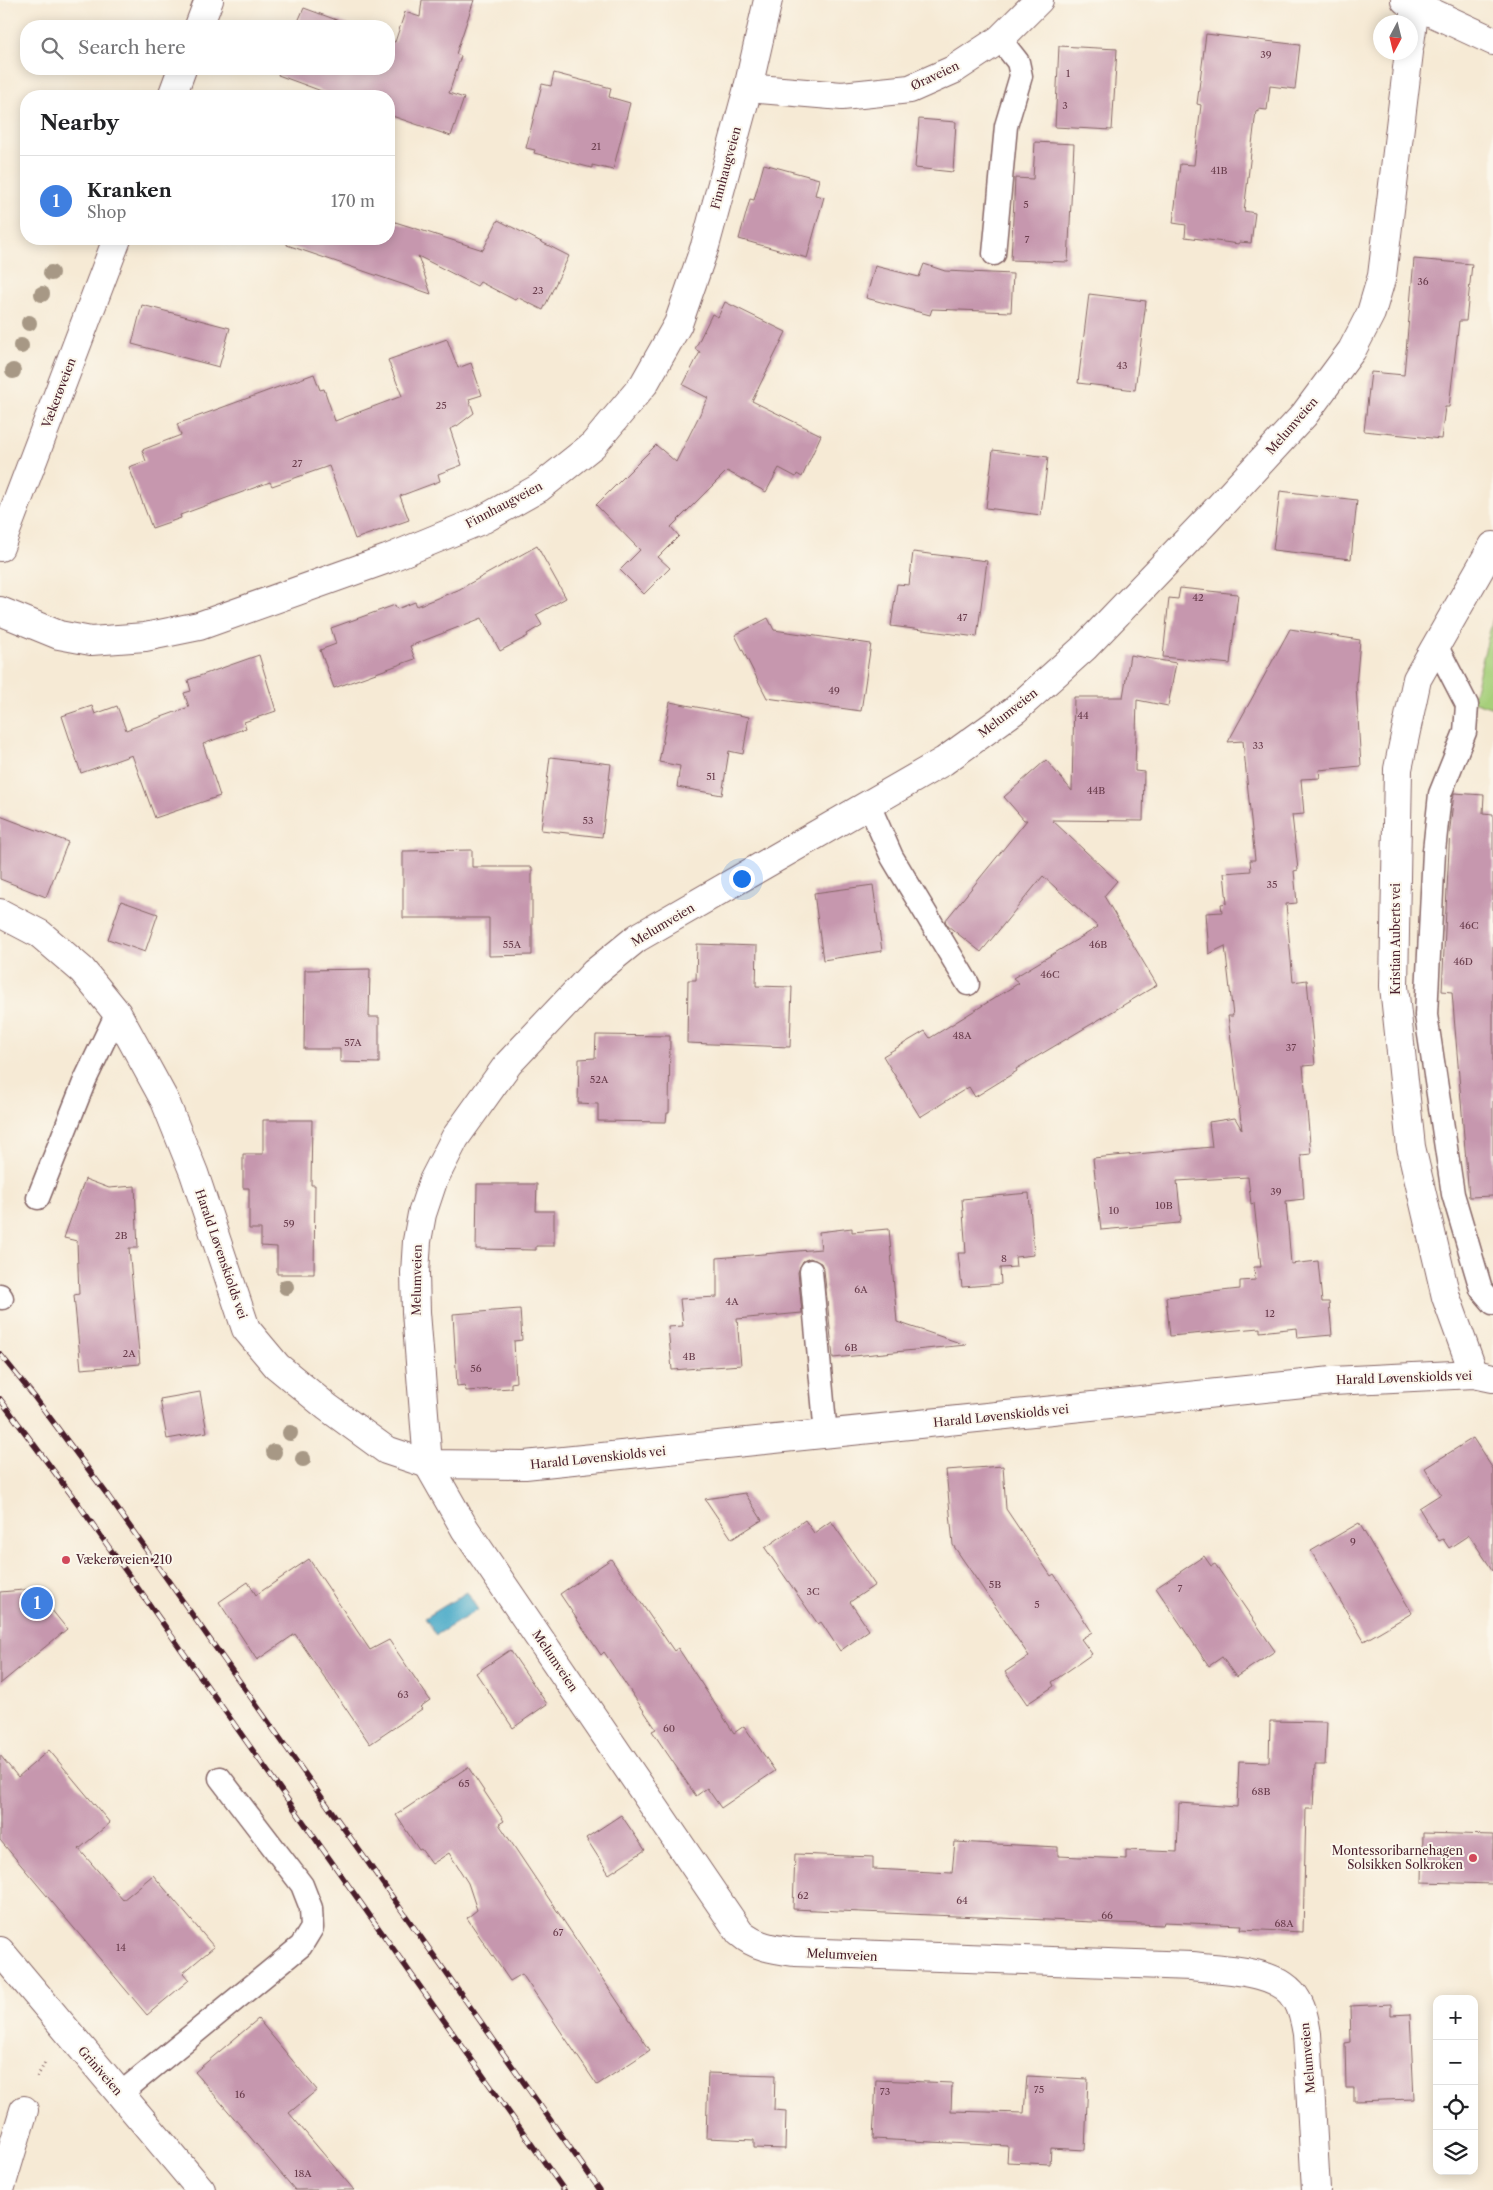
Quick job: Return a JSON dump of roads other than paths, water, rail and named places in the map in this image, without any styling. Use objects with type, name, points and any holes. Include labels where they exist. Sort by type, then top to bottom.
[{"type":"street","points":[[201,20],[209,0]]},
{"type":"street","name":"Finnhaugveien","points":[[0,611],[59,635],[91,641],[145,637],[199,626],[387,559],[484,519],[539,488],[593,445],[644,384],[678,324],[705,246],[748,88],[768,0]]},
{"type":"street","name":"Øraveien","points":[[748,88],[842,96],[910,89],[953,70],[1000,38],[1039,0]]},
{"type":"street","points":[[1411,15],[1412,1],[1493,41]]},
{"type":"street","name":"Melumveien","points":[[1316,2190],[1307,2034],[1303,2011],[1296,1998],[1286,1986],[1272,1979],[1247,1973],[1192,1966],[795,1952],[766,1948],[750,1942],[740,1933],[683,1852],[465,1529],[428,1464],[416,1312],[417,1241],[422,1214],[433,1181],[455,1138],[514,1057],[594,973],[637,938],[944,761],[1015,710],[1085,647],[1207,520],[1304,415],[1352,350],[1371,313],[1382,276],[1408,60]]},
{"type":"street","points":[[174,90],[180,75]]},
{"type":"street","name":"Vækerøveien","points":[[0,547],[115,245]]},
{"type":"street","name":"Kristian Auberts vei","points":[[1484,1376],[1446,1297],[1411,1147],[1394,986],[1398,769],[1417,679],[1493,546]]},
{"type":"street","name":"Harald Løvenskiolds vei","points":[[0,913],[40,934],[82,970],[117,1013],[165,1101],[194,1173],[246,1329],[277,1366],[327,1407],[386,1450],[428,1464],[525,1466],[1332,1381],[1484,1376]]},
{"type":"street","name":"Griniveien","points":[[0,1951],[201,2190]]},
{"type":"street","points":[[0,2190],[24,2110]]},
{"type":"lane","points":[[994,254],[1006,126],[1021,76],[1018,62],[1000,38]]},
{"type":"lane","points":[[1436,645],[1467,705],[1465,732],[1440,794],[1434,851],[1426,1015],[1453,1194],[1481,1289],[1493,1303]]},
{"type":"lane","points":[[869,805],[892,857],[968,984]]},
{"type":"lane","points":[[38,1198],[85,1080],[117,1013]]},
{"type":"lane","points":[[811,1271],[826,1435]]},
{"type":"lane","points":[[120,2094],[302,1946],[312,1928],[311,1908],[302,1885],[220,1778]]},
{"type":"water","points":[[467,1592],[478,1610],[436,1635],[425,1618]]},
{"type":"railway","points":[[0,1354],[106,1493],[600,2190]]},
{"type":"railway","points":[[0,1399],[79,1505],[564,2190]]},
{"type":"place","name":"Vækerøveien 210","points":[[66,1560]]},
{"type":"place","name":"Kranken","points":[[37,1603]]},
{"type":"place","name":"Montessoribarnehagen Solsikken Solkroken","points":[[1473,1858]]}]
